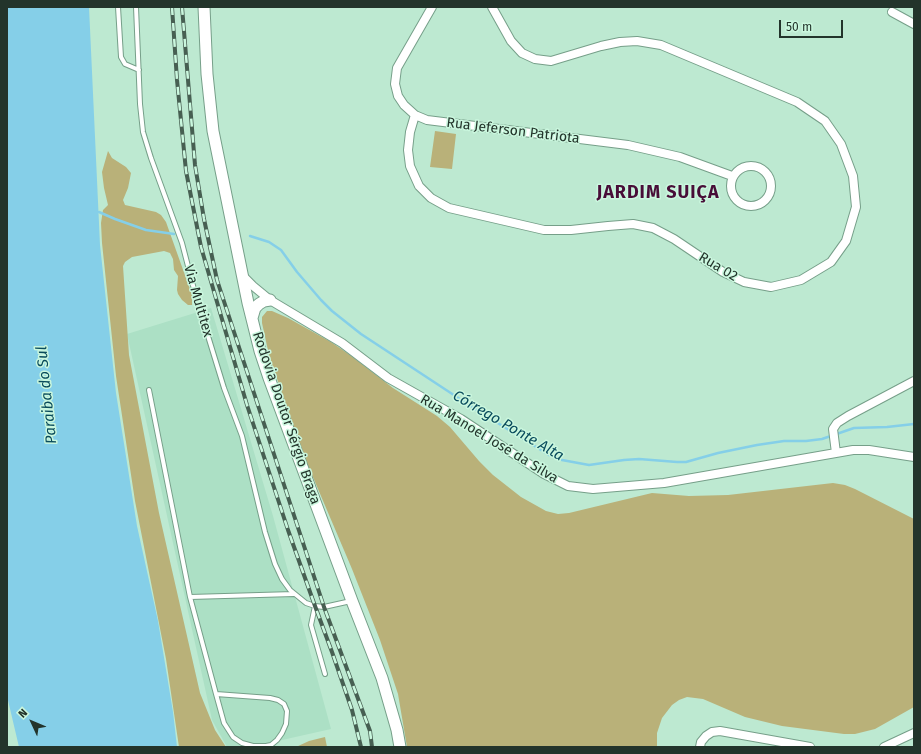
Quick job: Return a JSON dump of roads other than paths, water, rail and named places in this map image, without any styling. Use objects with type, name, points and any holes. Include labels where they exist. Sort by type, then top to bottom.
[{"type":"main road","name":"Rodovia Doutor Sérgio Braga","points":[[204,7],[207,74],[213,131],[242,275],[260,350],[269,378],[382,678],[397,730],[400,747]]},
{"type":"main road","points":[[252,318],[253,311],[256,306],[262,302],[270,300]]},
{"type":"street","points":[[414,115],[404,105],[398,96],[395,84],[397,68],[432,7]]},
{"type":"street","name":"Rua 02","points":[[414,115],[409,144],[410,166],[419,186],[431,198],[449,208],[544,230],[571,230],[633,224],[653,228],[674,239],[723,272],[744,282],[771,287],[801,280],[831,262],[846,241],[856,207],[853,176],[841,144],[825,121],[797,102],[661,45],[637,41],[620,42],[601,46],[551,61],[535,59],[522,53],[511,41],[492,7]]},
{"type":"street","points":[[892,12],[914,24]]},
{"type":"street","name":"Rua Jeferson Patriota","points":[[414,115],[427,120],[628,145],[680,157],[732,176]]},
{"type":"street","points":[[756,166],[762,169],[767,173],[770,179],[770,192],[767,198],[756,205],[749,206],[743,204],[733,195],[731,189],[732,176],[743,167],[756,166]]},
{"type":"street","name":"Rua Manoel José da Silva","points":[[242,275],[270,300],[342,343],[388,378],[461,419],[544,474],[568,486],[594,489],[664,483],[836,452],[861,450],[914,457]]},
{"type":"street","points":[[836,452],[833,429],[837,423],[914,381]]},
{"type":"street","points":[[700,747],[706,736],[712,732],[720,731],[810,747]]},
{"type":"street","points":[[884,747],[914,733]]},
{"type":"lane","points":[[118,7],[120,57],[126,64],[139,70]]},
{"type":"lane","name":"Via Multitex","points":[[136,7],[140,104],[143,132],[182,243],[196,298],[224,388],[242,436],[265,532],[275,564],[282,579],[294,594]]},
{"type":"lane","points":[[149,390],[190,598],[216,694],[226,727],[233,737],[242,743],[253,746],[266,746],[274,742],[282,733],[286,724],[287,710],[284,704],[278,700],[270,698],[216,694]]},
{"type":"lane","points":[[190,598],[294,594],[302,600],[315,606],[324,607],[352,601]]},
{"type":"lane","points":[[315,606],[311,625],[325,674]]},
{"type":"water","name":"Paraiba do Sul","points":[[7,7],[89,7],[100,245],[116,393],[137,526],[158,621],[173,712],[177,747],[19,747],[7,696]]},
{"type":"waterway","points":[[99,212],[146,230],[174,234]]},
{"type":"waterway","name":"Córrego Ponte Alta","points":[[250,236],[269,242],[281,250],[297,272],[321,300],[332,311],[361,334],[469,405],[549,455],[562,460],[589,465],[639,459],[686,462],[718,453],[757,445],[784,441],[822,439],[854,428],[914,424]]},
{"type":"railway","points":[[172,7],[177,80],[186,171],[201,247],[247,405],[288,530],[352,710],[361,747]]},
{"type":"railway","points":[[182,7],[195,165],[204,219],[217,280],[324,607],[370,731],[372,747]]},
{"type":"district","name":"JARDIM SUIÇA","points":[[658,193]]}]
